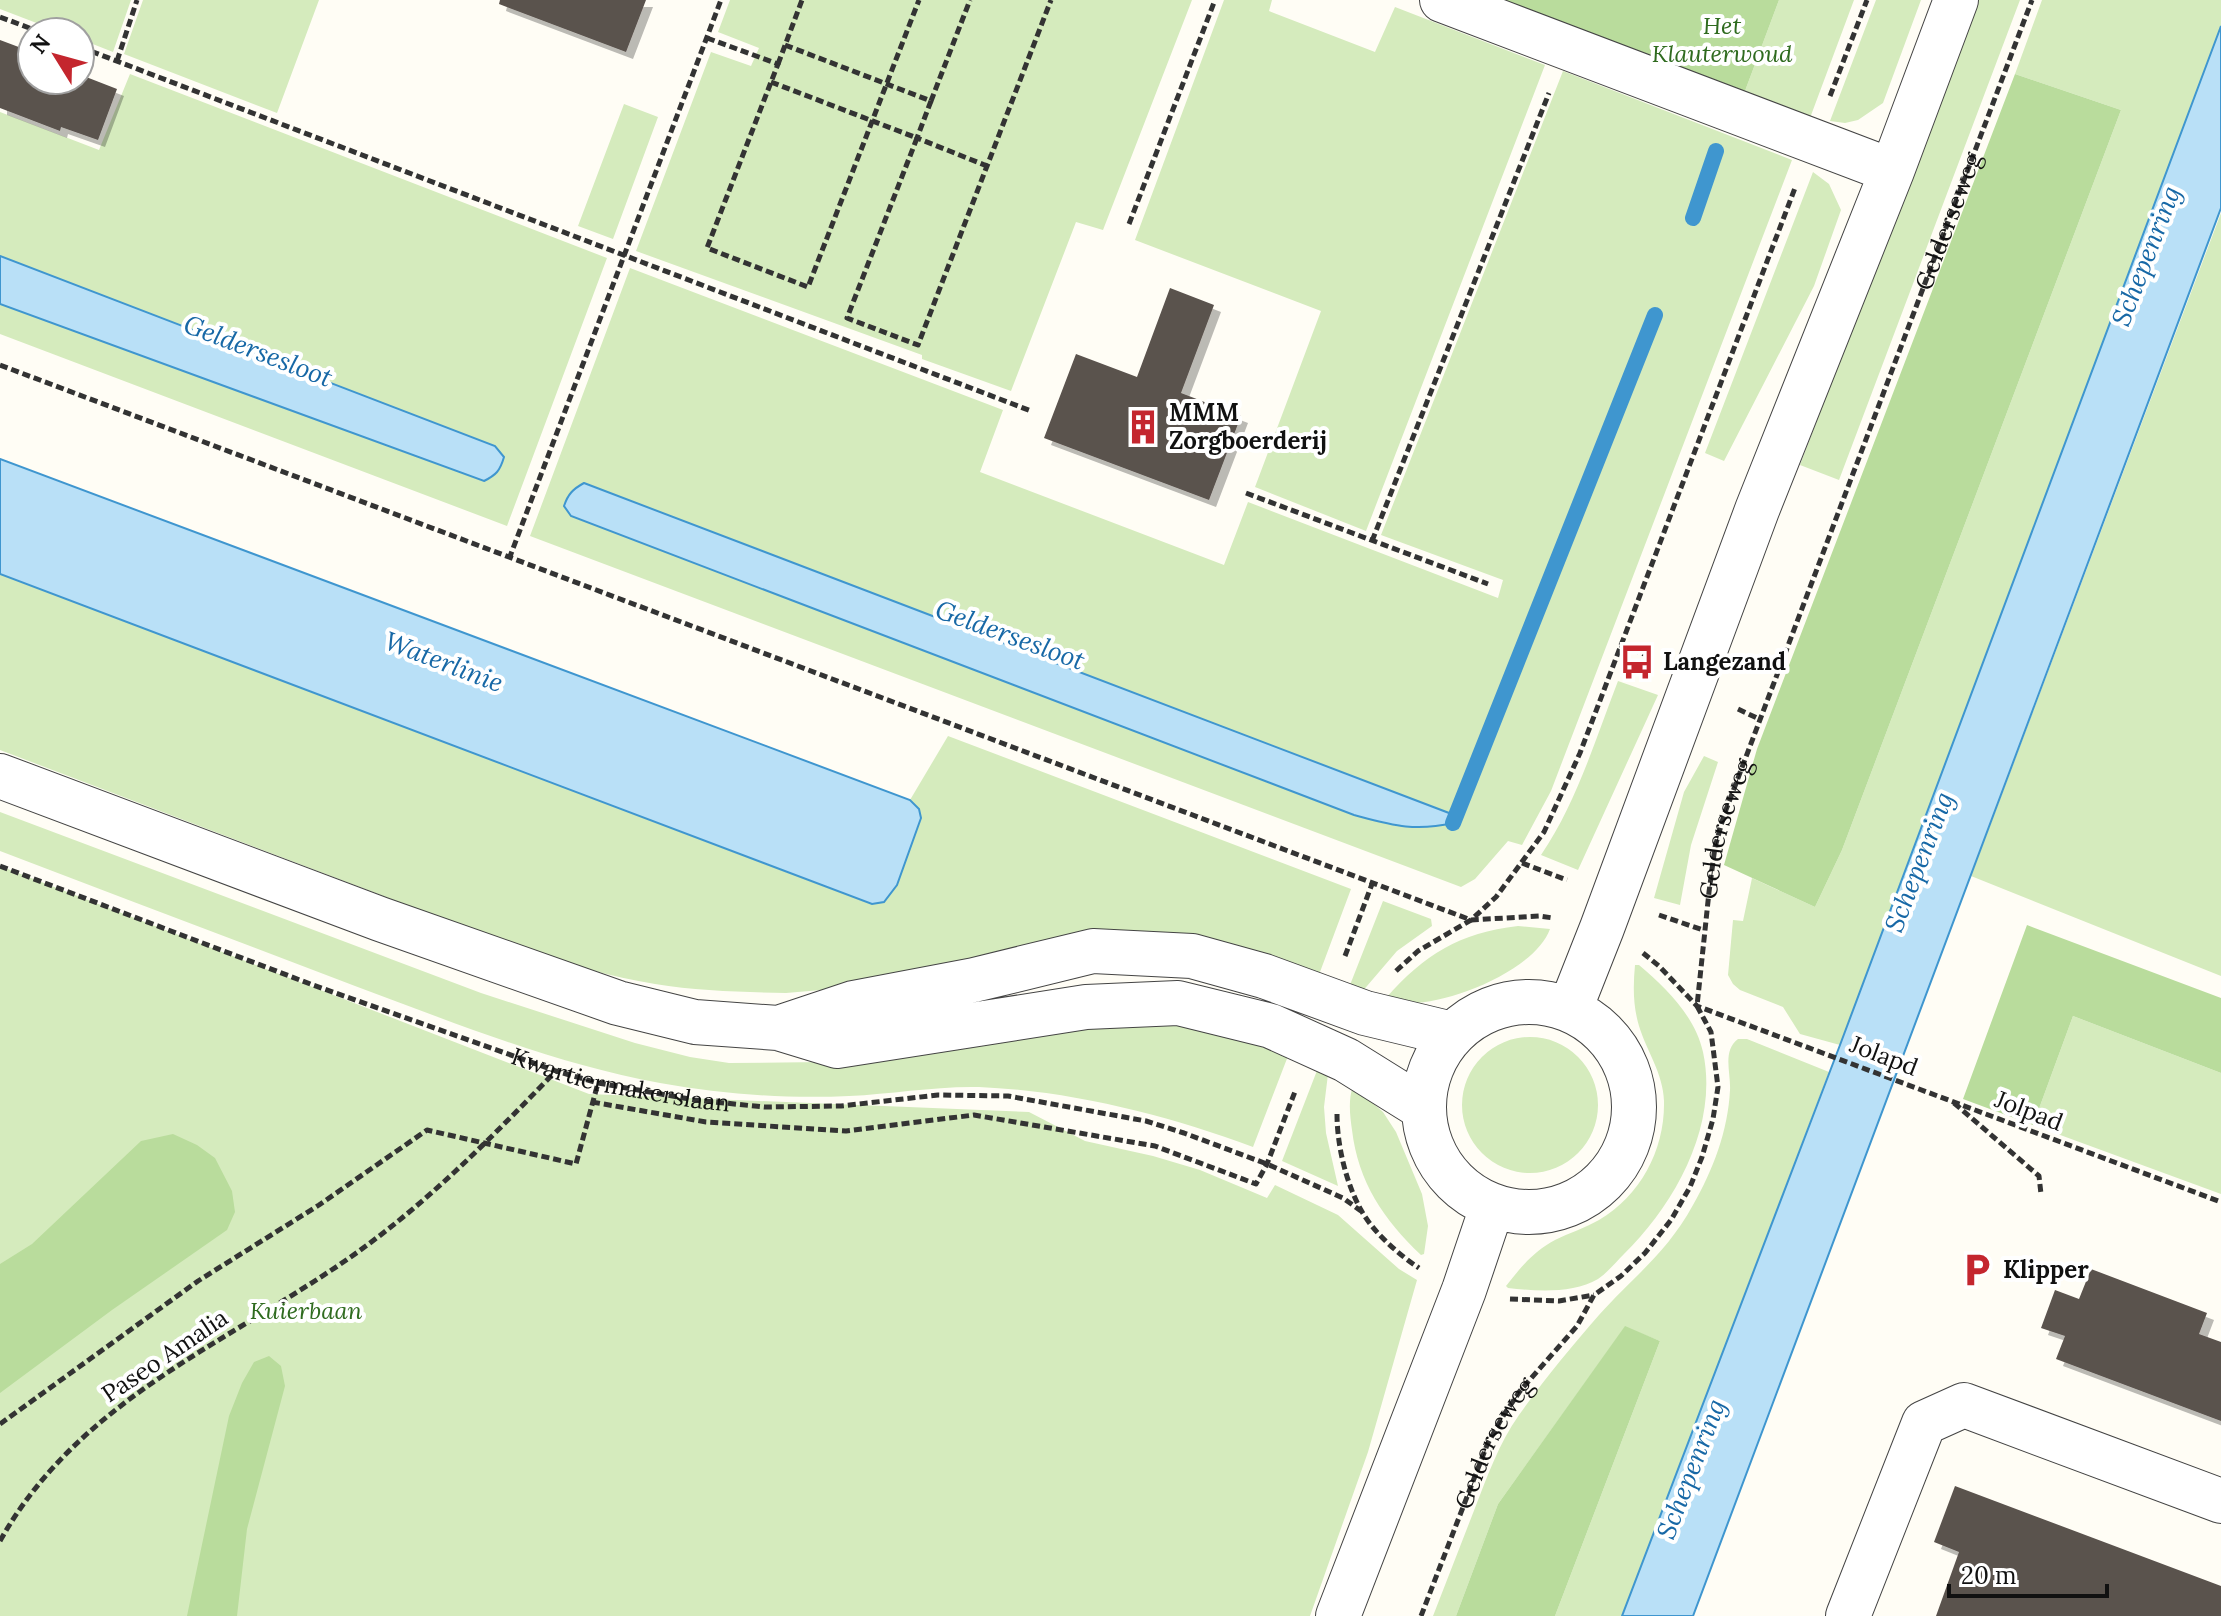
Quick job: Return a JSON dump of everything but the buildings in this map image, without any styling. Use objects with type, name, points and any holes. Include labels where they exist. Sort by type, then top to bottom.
[{"type":"street","points":[[1442,0],[1892,171]]},
{"type":"street","points":[[1570,1009],[1757,510],[1892,171],[1956,0]]},
{"type":"street","points":[[0,776],[380,919],[618,1003],[695,1022],[778,1028],[837,1046],[1086,1007],[1178,1003],[1271,1026],[1329,1052],[1423,1108]]},
{"type":"street","points":[[778,1028],[853,1003],[974,980],[1093,951],[1192,956],[1264,976],[1346,1006],[1452,1034]]},
{"type":"street","points":[[1539,1002],[1570,1009],[1604,1031],[1627,1065],[1636,1106],[1628,1146],[1606,1181],[1572,1204],[1533,1213],[1492,1207],[1470,1195],[1450,1178],[1436,1158],[1426,1133],[1423,1108],[1431,1068],[1452,1034],[1478,1015],[1507,1003],[1539,1002]]},
{"type":"street","points":[[1338,1616],[1464,1290],[1492,1207]]},
{"type":"street","points":[[1848,1616],[1924,1423],[1964,1405],[2221,1501]]},
{"type":"path","points":[[117,61],[137,0]]},
{"type":"path","points":[[509,559],[721,0]]},
{"type":"path","points":[[802,0],[707,248],[808,287],[919,0]]},
{"type":"path","points":[[970,0],[847,318],[918,345],[1051,0]]},
{"type":"path","points":[[1129,224],[1215,0]]},
{"type":"path","points":[[1346,1006],[1379,991],[1418,951],[1471,920],[1496,897],[1544,832],[1580,753],[1867,0]]},
{"type":"path","name":"Gelderseweg","points":[[1421,1616],[1487,1445],[1503,1416],[1520,1391],[1577,1326],[1594,1295],[1621,1276],[1645,1253],[1671,1220],[1690,1187],[1713,1119],[1718,1087],[1711,1032],[1697,1006],[1703,930],[1715,847],[1759,719],[2032,0]]},
{"type":"path","points":[[707,38],[778,64]]},
{"type":"path","points":[[785,45],[931,101]]},
{"type":"path","points":[[1372,541],[1567,47]]},
{"type":"path","points":[[96,53],[1031,411]]},
{"type":"path","points":[[771,82],[987,166]]},
{"type":"path","points":[[0,365],[1471,920],[1539,916],[1602,928],[1629,943],[1659,966],[1697,1006]]},
{"type":"path","points":[[1246,493],[1488,584]]},
{"type":"path","points":[[1620,645],[1644,654]]},
{"type":"path","points":[[1738,709],[1759,719]]},
{"type":"path","name":"Kwartiermakerslaan","points":[[0,866],[313,985],[598,1083],[695,1100],[764,1107],[841,1106],[938,1095],[1008,1096],[1146,1121],[1267,1164],[1343,1198],[1361,1211],[1344,1163],[1337,1129],[1339,1081],[1329,1052]]},
{"type":"path","points":[[1346,1006],[1372,884]]},
{"type":"path","name":"Jolapd","points":[[1697,1006],[1951,1100]]},
{"type":"path","points":[[1267,1164],[1329,1052]]},
{"type":"path","name":"Paseo Amalia","points":[[0,1541],[16,1513],[52,1468],[90,1429],[142,1389],[340,1265],[433,1194],[556,1071]]},
{"type":"path","points":[[0,1424],[198,1281],[319,1205],[427,1130],[576,1164],[598,1083]]},
{"type":"path","name":"Jolpad","points":[[1951,1100],[2039,1176],[2041,1194]]},
{"type":"path","name":"Jolpad","points":[[1951,1100],[2221,1202]]},
{"type":"path","name":"Kwartiermakerslaan","points":[[592,1102],[706,1122],[846,1131],[974,1115],[1155,1146],[1256,1184],[1267,1164]]},
{"type":"green space","points":[[0,0],[131,0],[113,52],[96,45],[96,16],[18,16],[0,9]]},
{"type":"green space","points":[[143,0],[319,0],[277,113],[124,54]]},
{"type":"green space","points":[[730,0],[1192,0],[1103,230],[1076,222],[1011,391],[922,359],[922,355],[636,251],[711,52],[751,66],[759,48],[718,32]]},
{"type":"green space","points":[[1224,0],[1272,0],[1269,11],[1375,52],[1395,7],[1545,65],[1366,531],[1255,487],[1321,311],[1135,240]]},
{"type":"green space","name":"Het Klauterwoud","points":[[1503,0],[1779,0],[1745,91]]},
{"type":"green space","points":[[1779,0],[1854,0],[1810,118],[1745,91]]},
{"type":"green space","points":[[1876,0],[1921,0],[1883,103],[1858,120],[1845,123],[1830,121]]},
{"type":"green space","points":[[1976,0],[2020,0],[1839,480],[1800,465]]},
{"type":"green space","points":[[2042,0],[2221,0],[2221,26],[1840,1045],[1800,1034],[1783,1007],[1740,990],[1733,984],[1728,975],[1733,920],[1743,921],[1752,878],[1815,907],[1842,850],[2121,110],[2015,74]]},
{"type":"green space","points":[[1563,71],[1792,160],[1551,791],[1522,845],[1508,841],[1475,879],[1461,887],[530,536],[630,268],[1003,410],[980,472],[1224,565],[1248,502],[1498,598],[1503,580],[1381,535]],"holes":[[[584,483],[1449,813],[1388,824],[1354,815],[571,516],[573,489]]]},
{"type":"green space","points":[[130,74],[607,258],[507,526],[0,334],[0,304],[483,481],[501,466],[504,457],[495,446],[0,256],[0,112],[99,150]]},
{"type":"green space","points":[[2015,74],[2121,110],[1842,850],[1815,907],[1724,865],[1757,749]]},
{"type":"green space","points":[[624,104],[658,117],[613,239],[578,226]]},
{"type":"green space","points":[[1813,172],[1829,184],[1841,210],[1814,286],[1724,461],[1705,453]]},
{"type":"green space","points":[[2221,213],[2221,976],[1971,876]]},
{"type":"green space","points":[[0,574],[871,904],[919,809],[910,800],[948,736],[1351,889],[1317,980],[1235,955],[786,993],[687,988],[622,978],[528,951],[0,750]]},
{"type":"green space","points":[[1618,681],[1658,695],[1578,870],[1541,855],[1575,792]]},
{"type":"green space","points":[[1704,756],[1718,762],[1691,845],[1680,905],[1654,898],[1684,792]]},
{"type":"green space","points":[[0,812],[481,993],[635,1043],[690,1057],[729,1063],[824,1062],[1150,1019],[1238,1039],[1288,1056],[1253,1147],[1118,1106],[1014,1089],[963,1087],[801,1097],[730,1093],[660,1083],[582,1065],[468,1028],[0,851]]},
{"type":"green space","name":"Kuierbaan","points":[[0,866],[589,1094],[1029,1112],[1085,1141],[1200,1170],[1267,1198],[1275,1185],[1338,1215],[1399,1269],[1417,1280],[1368,1452],[1310,1616],[0,1616]]},
{"type":"green space","points":[[1383,901],[1431,919],[1432,926],[1397,951],[1361,993],[1348,990]]},
{"type":"green space","points":[[2027,925],[2221,998],[2221,1073],[2073,1016],[2033,1125],[1963,1099]]},
{"type":"green space","points":[[1518,926],[1550,929],[1528,958],[1490,981],[1428,1002],[1408,1003],[1386,998],[1415,969],[1444,948],[1478,934]]},
{"type":"green space","points":[[1635,965],[1649,974],[1678,1004],[1693,1026],[1703,1052],[1705,1107],[1689,1162],[1676,1187],[1643,1234],[1598,1279],[1566,1289],[1508,1288],[1506,1286],[1540,1249],[1614,1210],[1638,1184],[1655,1153],[1663,1119],[1663,1091],[1637,1018]]},
{"type":"green space","points":[[2073,1016],[2221,1073],[2221,1194],[2033,1125]]},
{"type":"green space","points":[[1530,1037],[1556,1043],[1578,1057],[1592,1079],[1598,1105],[1592,1131],[1578,1153],[1556,1167],[1530,1173],[1504,1167],[1482,1153],[1468,1131],[1462,1105],[1468,1079],[1482,1057],[1504,1043]]},
{"type":"green space","points":[[1738,1039],[1747,1039],[1829,1072],[1622,1616],[1555,1616],[1660,1341],[1625,1327],[1498,1504],[1456,1616],[1433,1616],[1489,1472],[1512,1426],[1578,1339],[1672,1237],[1700,1192],[1723,1135],[1729,1105],[1729,1056]]},
{"type":"green space","points":[[1318,1068],[1328,1074],[1324,1107],[1326,1133],[1338,1186],[1282,1161]]},
{"type":"green space","points":[[1353,1086],[1383,1112],[1396,1132],[1422,1194],[1428,1226],[1424,1254],[1421,1255],[1384,1214],[1360,1167],[1350,1114]]},
{"type":"green space","points":[[173,1134],[215,1158],[232,1191],[235,1212],[227,1230],[0,1393],[0,1264],[32,1244],[141,1141]]},
{"type":"green space","points":[[1625,1326],[1660,1341],[1555,1616],[1456,1616],[1498,1504]]},
{"type":"green space","points":[[269,1356],[281,1366],[285,1386],[247,1529],[237,1616],[187,1616],[229,1416],[254,1362]]},
{"type":"water","name":"Schepenring","points":[[2221,26],[2221,208],[1693,1616],[1622,1616],[1840,1045]]},
{"type":"water","points":[[0,256],[495,446],[504,457],[501,466],[484,481],[0,304]]},
{"type":"water","name":"Waterlinie","points":[[0,459],[910,800],[919,809],[921,818],[897,885],[884,902],[872,904],[0,574]]},
{"type":"water","points":[[584,483],[1449,813],[1453,816],[1453,823],[1415,827],[1354,815],[571,516],[564,506],[571,492]]},
{"type":"waterway","points":[[1693,218],[1716,151]]},
{"type":"waterway","points":[[1453,823],[1655,315]]},
{"type":"place","name":"MMM Zorgboerderij","points":[[1143,427]]},
{"type":"place","name":"Langezand","points":[[1637,662]]},
{"type":"place","name":"Klipper","points":[[1977,1270]]},
{"type":"water label","name":"Geldersesloot","points":[[258,351]]},
{"type":"water label","name":"Geldersesloot","points":[[1010,635]]}]
